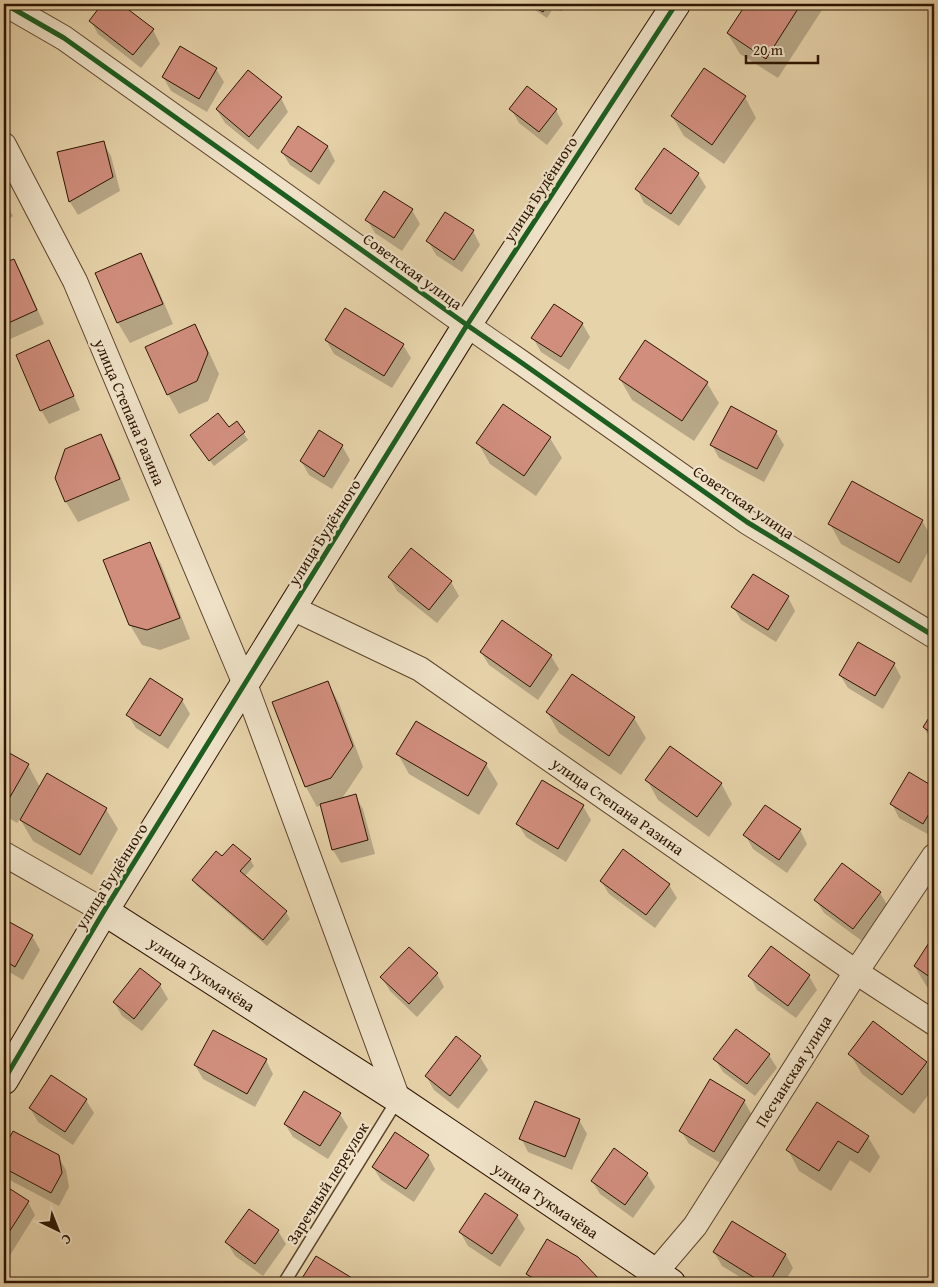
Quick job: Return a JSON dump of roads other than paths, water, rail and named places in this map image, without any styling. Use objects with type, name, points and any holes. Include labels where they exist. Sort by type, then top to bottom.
[{"type":"street","name":"Советская улица","points":[[5,4],[64,38],[747,522],[934,636]]},
{"type":"street","name":"улица Будённого","points":[[4,1080],[104,911],[467,325],[676,4]]},
{"type":"street","name":"улица Степана Разина","points":[[4,145],[75,281],[245,684]]},
{"type":"street","name":"улица Степана Разина","points":[[292,608],[420,669],[856,972],[934,1023]]},
{"type":"street","points":[[245,684],[398,1099]]},
{"type":"street","name":"улица Тукмачёва","points":[[4,854],[104,911],[398,1099],[658,1280]]},
{"type":"street","name":"Песчанская улица","points":[[658,1280],[695,1226],[856,972],[934,856]]},
{"type":"lane","name":"Заречный переулок","points":[[284,1283],[398,1099]]}]
